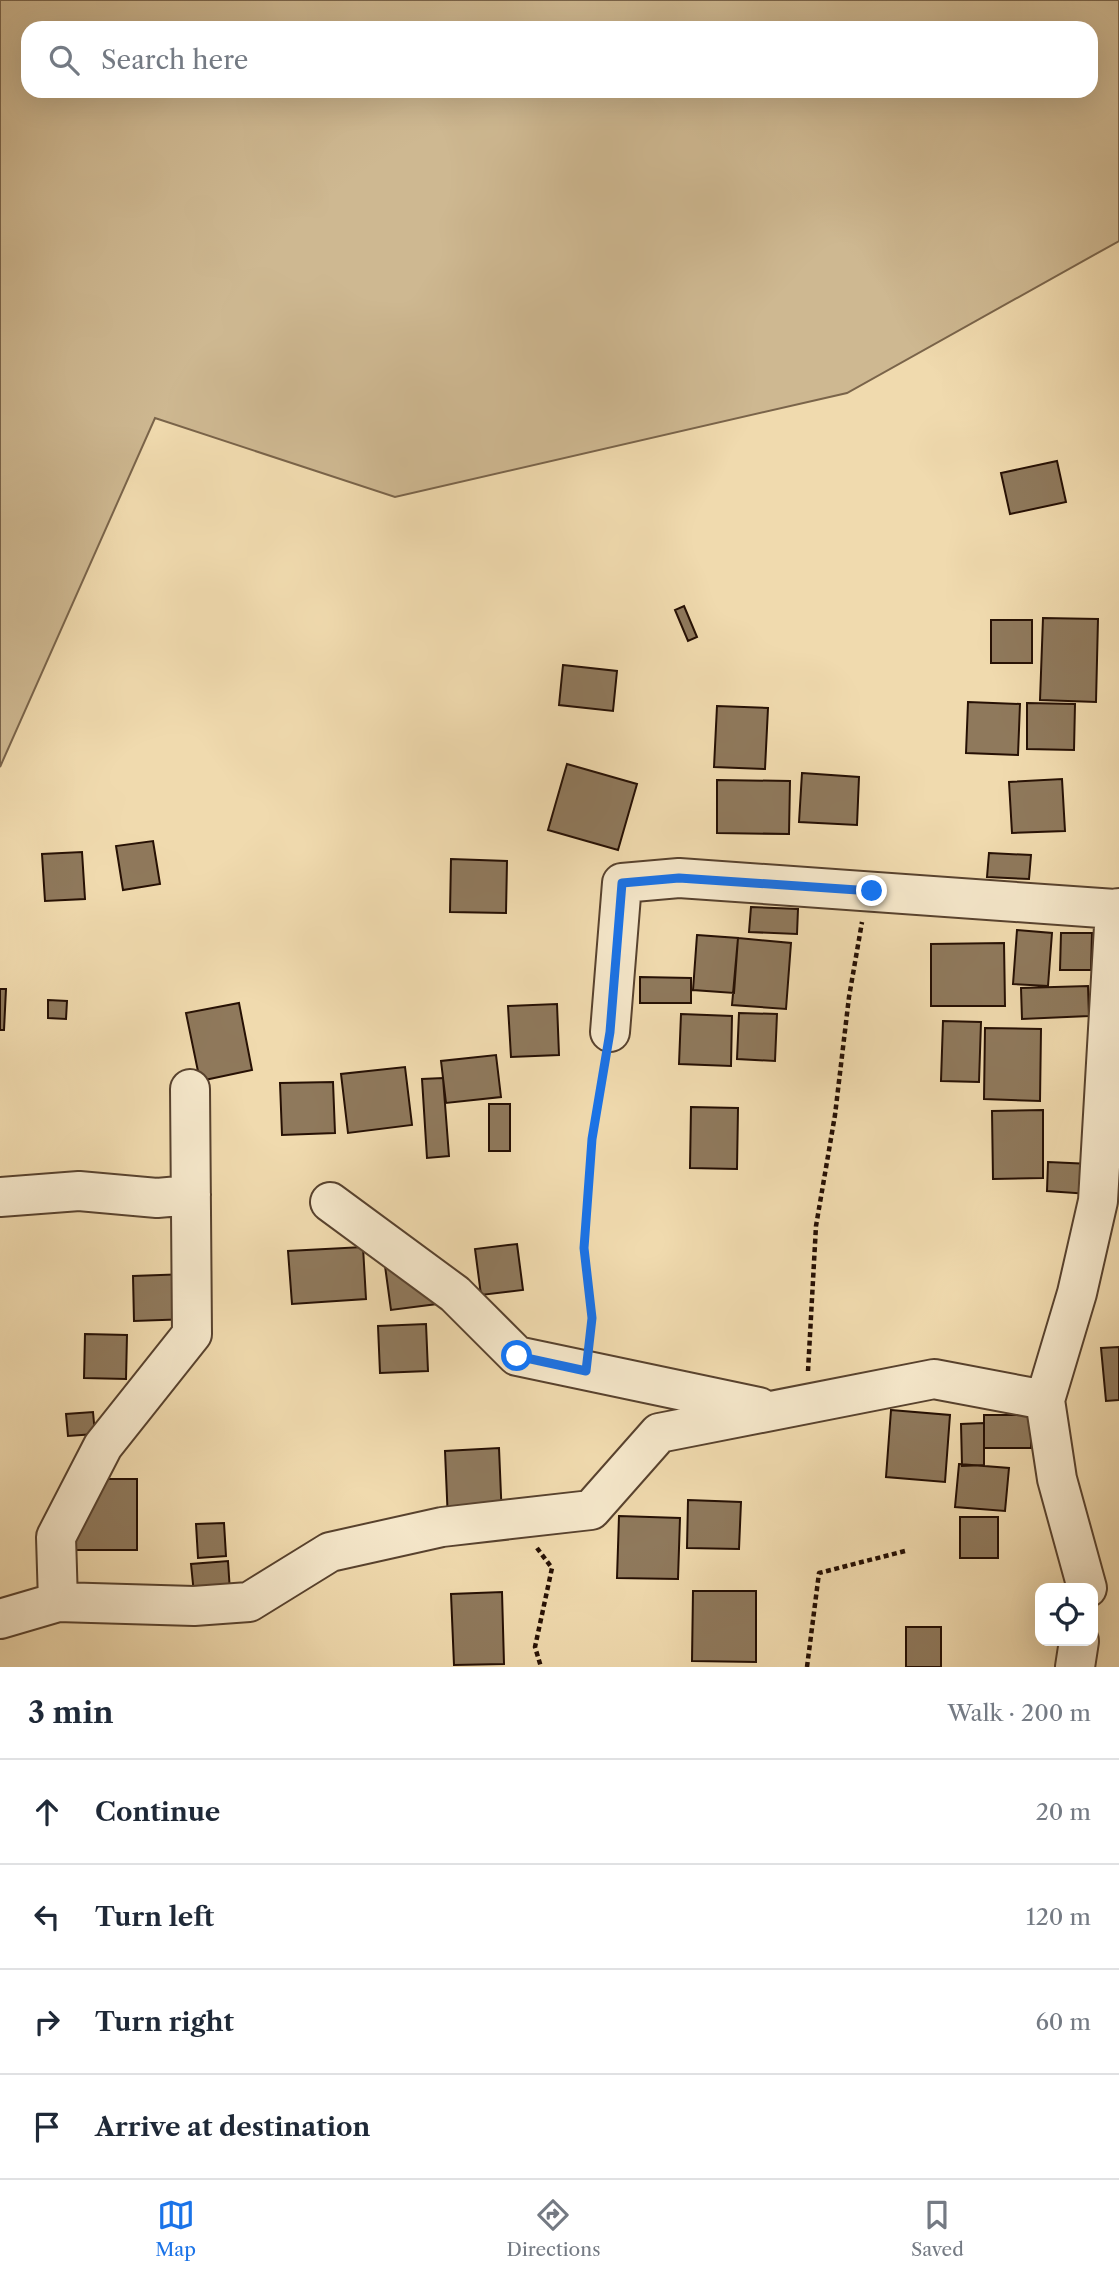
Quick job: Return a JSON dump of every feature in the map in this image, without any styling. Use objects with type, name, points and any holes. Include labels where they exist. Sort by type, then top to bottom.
[{"type":"street","points":[[610,1032],[622,883],[679,878],[1117,909],[1098,1201],[1077,1293],[1045,1400],[1058,1479],[1086,1583]]},
{"type":"street","points":[[58,1602],[56,1537],[103,1446],[192,1334],[190,1089]]},
{"type":"street","points":[[0,1197],[79,1191],[157,1198],[191,1195]]},
{"type":"street","points":[[330,1202],[455,1294],[517,1356],[775,1411]]},
{"type":"street","points":[[0,1619],[58,1602],[194,1606],[248,1602],[330,1552],[442,1527],[591,1510],[659,1433],[934,1378],[1045,1400]]},
{"type":"street","points":[[1075,1667],[1078,1646]]},
{"type":"path","points":[[811,1404],[807,1364],[816,1226],[835,1115],[851,984],[862,919],[872,891]]},
{"type":"path","points":[[586,1371],[592,1318],[584,1248],[592,1139],[610,1032]]},
{"type":"path","points":[[516,1519],[552,1568],[535,1647],[541,1667]]},
{"type":"path","points":[[807,1667],[818,1573],[905,1551]]},
{"type":"shaded area","points":[[0,0],[1119,0],[1119,241],[847,393],[395,497],[155,418],[0,767]]},
{"type":"building","points":[[1057,461],[1066,502],[1010,514],[1001,473]]},
{"type":"building","points":[[684,606],[697,637],[688,641],[675,610]]},
{"type":"building","points":[[1043,618],[1098,619],[1096,702],[1040,700]]},
{"type":"building","points":[[991,620],[1032,620],[1032,663],[991,663]]},
{"type":"building","points":[[563,665],[617,671],[613,711],[559,705]]},
{"type":"building","points":[[968,702],[1020,704],[1018,755],[966,753]]},
{"type":"building","points":[[1027,703],[1075,704],[1074,750],[1027,749]]},
{"type":"building","points":[[717,706],[768,708],[765,769],[714,767]]},
{"type":"building","points":[[567,764],[637,784],[618,850],[548,830]]},
{"type":"building","points":[[802,773],[859,777],[857,825],[799,822]]},
{"type":"building","points":[[1062,779],[1065,831],[1012,833],[1009,782]]},
{"type":"building","points":[[717,780],[790,781],[789,834],[717,833]]},
{"type":"building","points":[[153,841],[160,884],[123,890],[116,846]]},
{"type":"building","points":[[82,852],[85,899],[45,901],[42,854]]},
{"type":"building","points":[[989,853],[1031,855],[1029,879],[987,877]]},
{"type":"building","points":[[451,859],[507,861],[506,913],[450,912]]},
{"type":"building","points":[[751,907],[798,909],[797,934],[749,932]]},
{"type":"building","points":[[1017,930],[1052,933],[1048,986],[1013,984]]},
{"type":"building","points":[[1061,933],[1092,933],[1091,970],[1060,970]]},
{"type":"building","points":[[697,935],[738,938],[734,993],[693,990]]},
{"type":"building","points":[[738,938],[791,943],[786,1009],[732,1005]]},
{"type":"building","points":[[1004,943],[1005,1006],[931,1006],[931,944]]},
{"type":"building","points":[[640,977],[691,978],[691,1003],[640,1003]]},
{"type":"building","points":[[1088,986],[1089,1016],[1022,1019],[1021,988]]},
{"type":"building","points":[[0,989],[6,989],[4,1030],[0,1030]]},
{"type":"building","points":[[48,1000],[67,1001],[66,1019],[48,1018]]},
{"type":"building","points":[[239,1003],[252,1070],[200,1081],[186,1013]]},
{"type":"building","points":[[557,1004],[559,1055],[511,1057],[508,1006]]},
{"type":"building","points":[[739,1013],[777,1014],[775,1061],[737,1059]]},
{"type":"building","points":[[681,1014],[732,1016],[731,1066],[679,1064]]},
{"type":"building","points":[[943,1021],[981,1022],[979,1082],[941,1081]]},
{"type":"building","points":[[985,1028],[1041,1029],[1040,1101],[984,1099]]},
{"type":"building","points":[[496,1055],[501,1097],[446,1103],[441,1061]]},
{"type":"building","points":[[405,1067],[412,1125],[348,1133],[341,1074]]},
{"type":"building","points":[[443,1078],[449,1156],[427,1158],[422,1079]]},
{"type":"building","points":[[333,1082],[335,1133],[282,1135],[280,1083]]},
{"type":"building","points":[[489,1104],[510,1104],[510,1151],[489,1151]]},
{"type":"building","points":[[691,1107],[738,1108],[737,1169],[690,1168]]},
{"type":"building","points":[[1043,1110],[1043,1178],[993,1179],[992,1111]]},
{"type":"building","points":[[1048,1162],[1091,1164],[1089,1194],[1047,1191]]},
{"type":"building","points":[[517,1244],[523,1290],[481,1295],[475,1249]]},
{"type":"building","points":[[363,1247],[366,1299],[292,1304],[288,1251]]},
{"type":"building","points":[[385,1266],[437,1304],[391,1310]]},
{"type":"building","points":[[188,1274],[190,1319],[134,1321],[133,1276]]},
{"type":"building","points":[[426,1324],[428,1371],[380,1373],[378,1326]]},
{"type":"building","points":[[85,1334],[127,1335],[126,1379],[84,1378]]},
{"type":"building","points":[[1119,1347],[1119,1400],[1106,1401],[1101,1348]]},
{"type":"building","points":[[891,1410],[950,1415],[945,1482],[886,1477]]},
{"type":"building","points":[[93,1412],[95,1434],[68,1436],[66,1414]]},
{"type":"building","points":[[984,1415],[1031,1415],[1031,1448],[984,1448]]},
{"type":"building","points":[[984,1423],[984,1465],[962,1466],[961,1424]]},
{"type":"building","points":[[499,1448],[502,1519],[448,1521],[445,1451]]},
{"type":"building","points":[[959,1464],[1009,1468],[1005,1511],[955,1507]]},
{"type":"building","points":[[75,1479],[137,1479],[137,1550],[75,1550]]},
{"type":"building","points":[[688,1500],[741,1502],[739,1549],[687,1548]]},
{"type":"building","points":[[619,1516],[680,1518],[678,1579],[617,1578]]},
{"type":"building","points":[[960,1517],[998,1517],[998,1558],[960,1558]]},
{"type":"building","points":[[224,1523],[226,1556],[198,1558],[196,1524]]},
{"type":"building","points":[[228,1561],[230,1592],[194,1594],[191,1564]]},
{"type":"building","points":[[693,1591],[756,1591],[756,1662],[692,1661]]},
{"type":"building","points":[[502,1592],[504,1664],[454,1665],[451,1594]]},
{"type":"building","points":[[906,1627],[941,1627],[941,1667],[906,1667]]},
{"type":"route","points":[[517,1356],[586,1371],[592,1318],[584,1248],[592,1139],[610,1032],[622,883],[679,878],[872,891]]}]
